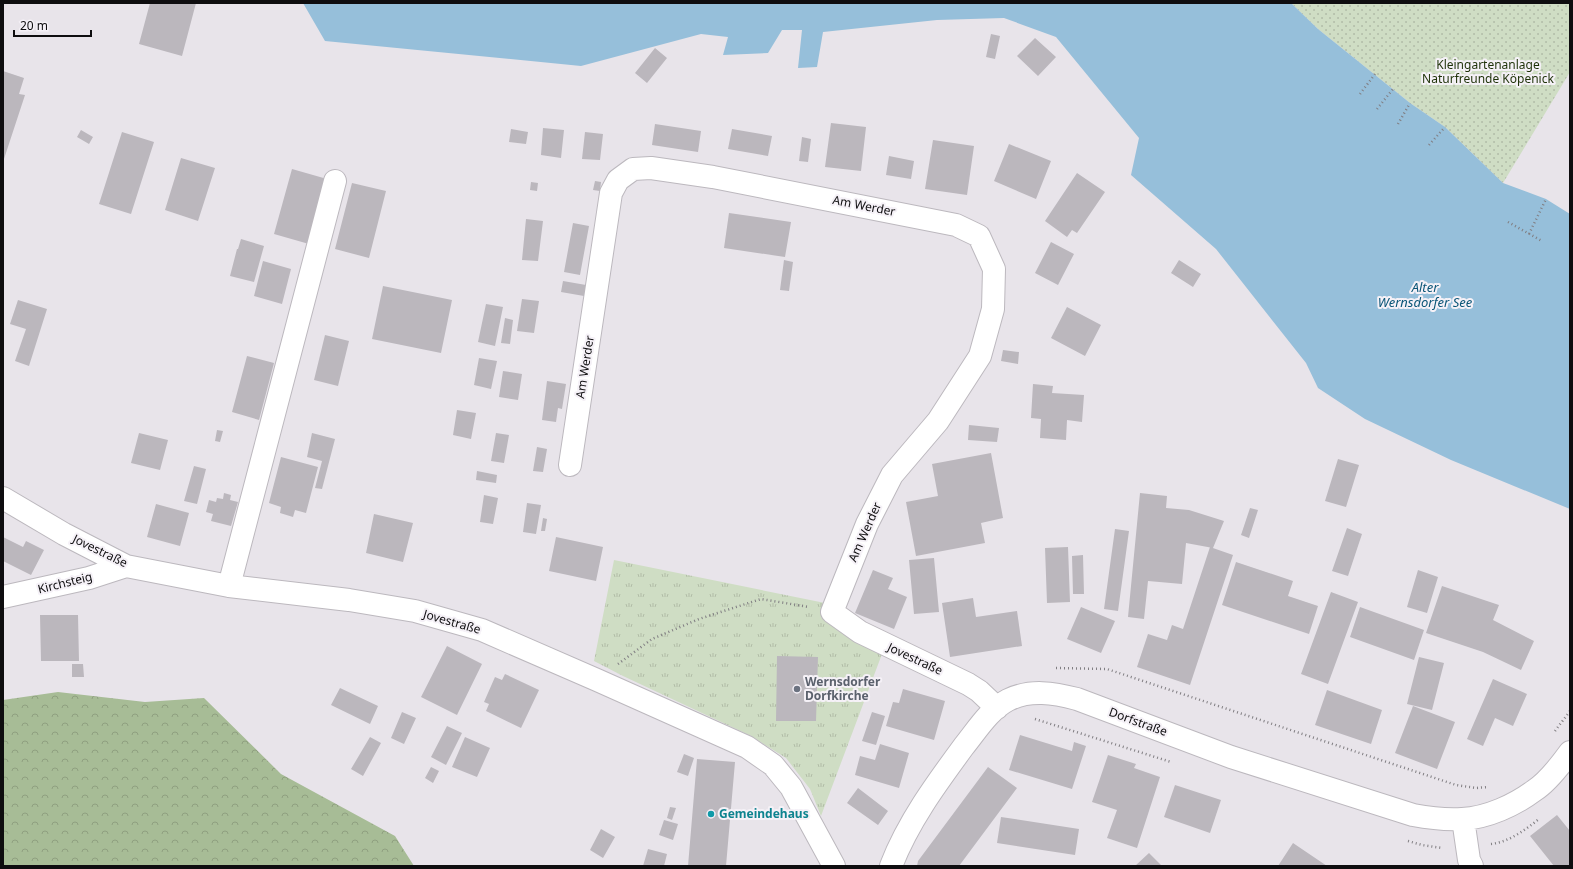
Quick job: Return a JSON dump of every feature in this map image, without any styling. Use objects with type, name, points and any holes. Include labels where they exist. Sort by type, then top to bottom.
[{"type":"street","name":"Am Werder","points":[[570,465],[611,193],[618,180],[633,169],[652,168],[713,177],[850,203],[956,225],[979,236],[994,269],[993,309],[980,356],[938,421],[892,475],[867,524],[832,612]]},
{"type":"street","points":[[229,586],[334,181]]},
{"type":"street","name":"Jovestraße","points":[[3,498],[64,534],[126,566],[229,586],[349,600],[415,611],[482,630],[597,680],[747,747],[773,765],[792,787],[834,866]]},
{"type":"street","name":"Kirchsteig","points":[[3,597],[89,578],[126,566]]},
{"type":"street","name":"Jovestraße","points":[[832,612],[860,632],[968,684],[979,691],[997,708]]},
{"type":"street","name":"Dorfstraße","points":[[891,866],[916,814],[937,783],[988,715],[1007,700],[1021,694],[1058,694],[1077,699],[1231,756],[1413,814],[1434,819],[1463,819],[1484,815],[1509,806],[1536,790],[1564,761],[1570,752]]},
{"type":"street","points":[[1463,819],[1469,857]]},
{"type":"path","points":[[1360,94],[1375,74]]},
{"type":"path","points":[[1377,109],[1393,89]]},
{"type":"path","points":[[1398,124],[1410,103]]},
{"type":"path","points":[[1429,145],[1445,127]]},
{"type":"path","points":[[1529,234],[1546,199]]},
{"type":"path","points":[[1508,222],[1542,241]]},
{"type":"path","points":[[597,680],[652,639],[699,619],[761,599],[832,612]]},
{"type":"path","points":[[1031,718],[1173,763]]},
{"type":"path","points":[[1407,840],[1422,845],[1445,848],[1469,857],[1525,830],[1542,816]]},
{"type":"green space","name":"Kleingartenanlage Naturfreunde Köpenick","points":[[1291,3],[1570,3],[1570,72],[1503,183],[1445,127],[1410,103],[1318,29]]},
{"type":"green space","points":[[614,560],[825,603],[882,654],[821,816],[810,789],[786,758],[751,736],[594,661]]},
{"type":"green space","points":[[58,692],[145,702],[204,698],[281,774],[395,836],[414,866],[3,866],[3,700]]},
{"type":"water","name":"Alter Wernsdorfer See","points":[[303,3],[1291,3],[1318,29],[1410,103],[1445,127],[1503,183],[1546,199],[1570,214],[1570,509],[1451,460],[1365,419],[1318,388],[1306,363],[1216,249],[1131,175],[1139,138],[1056,37],[1004,18],[937,20],[823,32],[817,67],[798,68],[802,30],[782,30],[768,53],[723,55],[728,37],[701,34],[581,66],[325,41]]},
{"type":"building","points":[[150,3],[196,3],[182,56],[139,44]]},
{"type":"building","points":[[991,34],[1000,36],[995,59],[986,57]]},
{"type":"building","points":[[1035,38],[1056,57],[1038,76],[1017,56]]},
{"type":"building","points":[[655,48],[667,58],[647,83],[635,73]]},
{"type":"building","points":[[3,71],[24,78],[19,94],[25,95],[3,162]]},
{"type":"building","points":[[831,123],[866,127],[861,171],[825,167]]},
{"type":"building","points":[[655,124],[701,131],[698,152],[652,145]]},
{"type":"building","points":[[543,128],[564,130],[561,158],[541,155]]},
{"type":"building","points":[[511,129],[528,132],[526,144],[509,142]]},
{"type":"building","points":[[732,129],[772,136],[768,156],[728,149]]},
{"type":"building","points":[[81,130],[93,137],[89,144],[77,137]]},
{"type":"building","points":[[122,132],[154,142],[131,214],[99,204]]},
{"type":"building","points":[[585,132],[603,134],[600,160],[582,159]]},
{"type":"building","points":[[802,137],[811,139],[808,162],[799,161]]},
{"type":"building","points":[[933,140],[974,146],[967,195],[925,189]]},
{"type":"building","points":[[1009,144],[1051,161],[1036,199],[994,181]]},
{"type":"building","points":[[889,156],[914,161],[911,179],[886,175]]},
{"type":"building","points":[[181,158],[215,168],[198,221],[165,210]]},
{"type":"building","points":[[292,169],[327,179],[309,244],[274,234]]},
{"type":"building","points":[[1077,173],[1105,192],[1077,233],[1072,230],[1067,237],[1045,221]]},
{"type":"building","points":[[595,181],[601,182],[600,191],[593,190]]},
{"type":"building","points":[[531,182],[538,183],[537,191],[530,190]]},
{"type":"building","points":[[352,183],[386,191],[369,258],[335,249]]},
{"type":"building","points":[[729,213],[791,222],[785,257],[724,248]]},
{"type":"building","points":[[526,219],[543,221],[538,261],[522,260]]},
{"type":"building","points":[[573,223],[589,226],[580,275],[564,272]]},
{"type":"building","points":[[241,239],[264,246],[254,282],[230,276]]},
{"type":"building","points":[[1051,242],[1074,254],[1058,285],[1035,273]]},
{"type":"building","points":[[784,260],[793,262],[789,291],[780,290]]},
{"type":"building","points":[[1179,260],[1201,274],[1193,287],[1171,273]]},
{"type":"building","points":[[263,261],[291,269],[282,304],[254,296]]},
{"type":"building","points":[[563,281],[586,285],[584,296],[561,292]]},
{"type":"building","points":[[383,286],[452,300],[441,353],[372,339]]},
{"type":"building","points":[[522,299],[539,301],[534,333],[517,331]]},
{"type":"building","points":[[18,300],[47,309],[29,366],[15,361],[26,329],[10,324]]},
{"type":"building","points":[[486,304],[503,307],[495,346],[478,342]]},
{"type":"building","points":[[1067,307],[1101,325],[1085,356],[1051,338]]},
{"type":"building","points":[[505,318],[513,320],[510,344],[501,343]]},
{"type":"building","points":[[325,335],[349,341],[338,386],[314,380]]},
{"type":"building","points":[[1003,350],[1019,352],[1018,364],[1001,361]]},
{"type":"building","points":[[247,356],[274,363],[259,420],[232,412]]},
{"type":"building","points":[[479,358],[497,361],[491,389],[474,385]]},
{"type":"building","points":[[503,371],[522,374],[518,400],[499,397]]},
{"type":"building","points":[[547,381],[566,384],[562,409],[558,408],[556,422],[542,420]]},
{"type":"building","points":[[1033,384],[1053,386],[1052,393],[1084,395],[1082,422],[1067,420],[1066,440],[1040,438],[1041,419],[1031,418]]},
{"type":"building","points":[[457,410],[476,413],[471,439],[453,435]]},
{"type":"building","points":[[969,425],[999,428],[997,442],[968,440]]},
{"type":"building","points":[[217,430],[223,431],[220,442],[215,441]]},
{"type":"building","points":[[139,433],[168,440],[160,470],[131,463]]},
{"type":"building","points":[[312,433],[335,439],[322,489],[315,488],[322,461],[307,457]]},
{"type":"building","points":[[496,433],[509,435],[504,463],[491,461]]},
{"type":"building","points":[[537,447],[547,449],[543,472],[533,471]]},
{"type":"building","points":[[991,453],[1003,518],[981,523],[985,543],[916,556],[906,502],[938,496],[932,464]]},
{"type":"building","points":[[281,457],[318,467],[306,513],[295,510],[293,517],[280,513],[281,507],[269,503]]},
{"type":"building","points":[[1338,459],[1359,465],[1346,507],[1325,501]]},
{"type":"building","points":[[194,466],[206,469],[197,504],[184,501]]},
{"type":"building","points":[[477,471],[497,475],[496,483],[476,480]]},
{"type":"building","points":[[224,493],[231,495],[230,500],[238,502],[231,526],[211,521],[213,514],[206,512],[209,500],[216,502],[217,498],[223,499]]},
{"type":"building","points":[[1140,493],[1167,496],[1166,508],[1189,510],[1224,521],[1213,548],[1186,543],[1182,584],[1148,581],[1144,619],[1128,617]]},
{"type":"building","points":[[484,495],[498,498],[493,524],[480,522]]},
{"type":"building","points":[[527,503],[541,505],[536,534],[523,532]]},
{"type":"building","points":[[156,504],[189,513],[180,546],[147,537]]},
{"type":"building","points":[[1250,508],[1258,510],[1249,538],[1241,535]]},
{"type":"building","points":[[374,514],[413,523],[403,562],[366,553]]},
{"type":"building","points":[[543,518],[547,519],[545,531],[541,531]]},
{"type":"building","points":[[1347,528],[1362,534],[1348,576],[1332,571]]},
{"type":"building","points":[[1115,529],[1129,531],[1118,611],[1104,609]]},
{"type":"building","points":[[3,537],[23,547],[26,541],[44,550],[31,575],[3,561]]},
{"type":"building","points":[[556,537],[603,547],[596,581],[549,571]]},
{"type":"building","points":[[1068,547],[1070,602],[1047,603],[1045,548]]},
{"type":"building","points":[[1210,547],[1233,555],[1190,685],[1137,667],[1148,634],[1167,640],[1172,625],[1183,629]]},
{"type":"building","points":[[1083,555],[1084,594],[1073,594],[1072,556]]},
{"type":"building","points":[[934,558],[939,612],[914,614],[909,560]]},
{"type":"building","points":[[1236,562],[1293,581],[1288,596],[1318,606],[1309,634],[1222,605]]},
{"type":"building","points":[[873,570],[893,578],[888,589],[907,597],[894,629],[855,613]]},
{"type":"building","points":[[1418,570],[1438,577],[1427,613],[1407,607]]},
{"type":"building","points":[[1442,586],[1499,605],[1493,620],[1534,641],[1521,670],[1483,652],[1426,633]]},
{"type":"building","points":[[1331,592],[1358,602],[1328,684],[1301,674]]},
{"type":"building","points":[[973,598],[976,617],[1017,611],[1022,646],[950,657],[942,603]]},
{"type":"building","points":[[1081,607],[1115,621],[1101,653],[1067,639]]},
{"type":"building","points":[[1360,607],[1424,630],[1414,660],[1350,637]]},
{"type":"building","points":[[40,615],[78,615],[79,661],[41,661]]},
{"type":"building","points":[[447,646],[482,664],[457,715],[421,697]]},
{"type":"building","name":"Wernsdorfer Dorfkirche","points":[[777,656],[818,657],[816,721],[776,721]]},
{"type":"building","points":[[1419,657],[1444,663],[1432,710],[1407,704]]},
{"type":"building","points":[[72,664],[83,664],[84,677],[72,677]]},
{"type":"building","points":[[505,674],[539,690],[521,728],[486,711],[489,704],[484,702],[495,677],[502,680]]},
{"type":"building","points":[[1493,679],[1527,694],[1513,726],[1495,718],[1483,746],[1467,739]]},
{"type":"building","points":[[340,688],[378,706],[370,724],[331,705]]},
{"type":"building","points":[[903,689],[945,701],[934,740],[886,726],[893,702],[899,703]]},
{"type":"building","points":[[1327,690],[1382,710],[1371,744],[1315,725]]},
{"type":"building","points":[[1413,706],[1455,722],[1437,769],[1395,753]]},
{"type":"building","points":[[402,712],[416,718],[404,744],[391,738]]},
{"type":"building","points":[[872,712],[885,716],[876,745],[862,741]]},
{"type":"building","points":[[447,726],[462,733],[446,765],[431,757]]},
{"type":"building","points":[[1020,735],[1072,751],[1074,742],[1086,746],[1072,789],[1009,770]]},
{"type":"building","points":[[370,737],[381,743],[363,776],[351,769]]},
{"type":"building","points":[[465,737],[490,748],[477,777],[452,767]]},
{"type":"building","points":[[880,744],[909,753],[899,788],[855,775],[860,756],[875,760]]},
{"type":"building","points":[[684,754],[694,758],[688,776],[677,772]]},
{"type":"building","points":[[1108,755],[1136,764],[1134,768],[1160,777],[1137,848],[1107,838],[1117,810],[1092,802]]},
{"type":"building","name":"Gemeindehaus","points":[[697,759],[735,762],[726,866],[688,866]]},
{"type":"building","points":[[431,767],[439,771],[433,783],[425,778]]},
{"type":"building","points":[[988,767],[1017,788],[959,866],[917,866],[918,861]]},
{"type":"building","points":[[1175,785],[1221,800],[1210,833],[1164,817]]},
{"type":"building","points":[[858,788],[888,811],[878,825],[847,803]]},
{"type":"building","points":[[670,807],[676,808],[672,820],[667,818]]},
{"type":"building","points":[[1557,815],[1570,831],[1570,866],[1554,866],[1530,836]]},
{"type":"building","points":[[1001,817],[1079,829],[1075,855],[997,843]]},
{"type":"building","points":[[664,820],[678,824],[673,840],[659,835]]},
{"type":"building","points":[[601,829],[615,837],[603,858],[590,850]]},
{"type":"building","points":[[1293,843],[1327,866],[1278,866]]},
{"type":"building","points":[[648,849],[667,854],[664,866],[643,866]]},
{"type":"building","points":[[1149,853],[1162,866],[1135,866]]},
{"type":"place","name":"Wernsdorfer Dorfkirche","points":[[797,689]]},
{"type":"place","name":"Gemeindehaus","points":[[711,814]]}]
